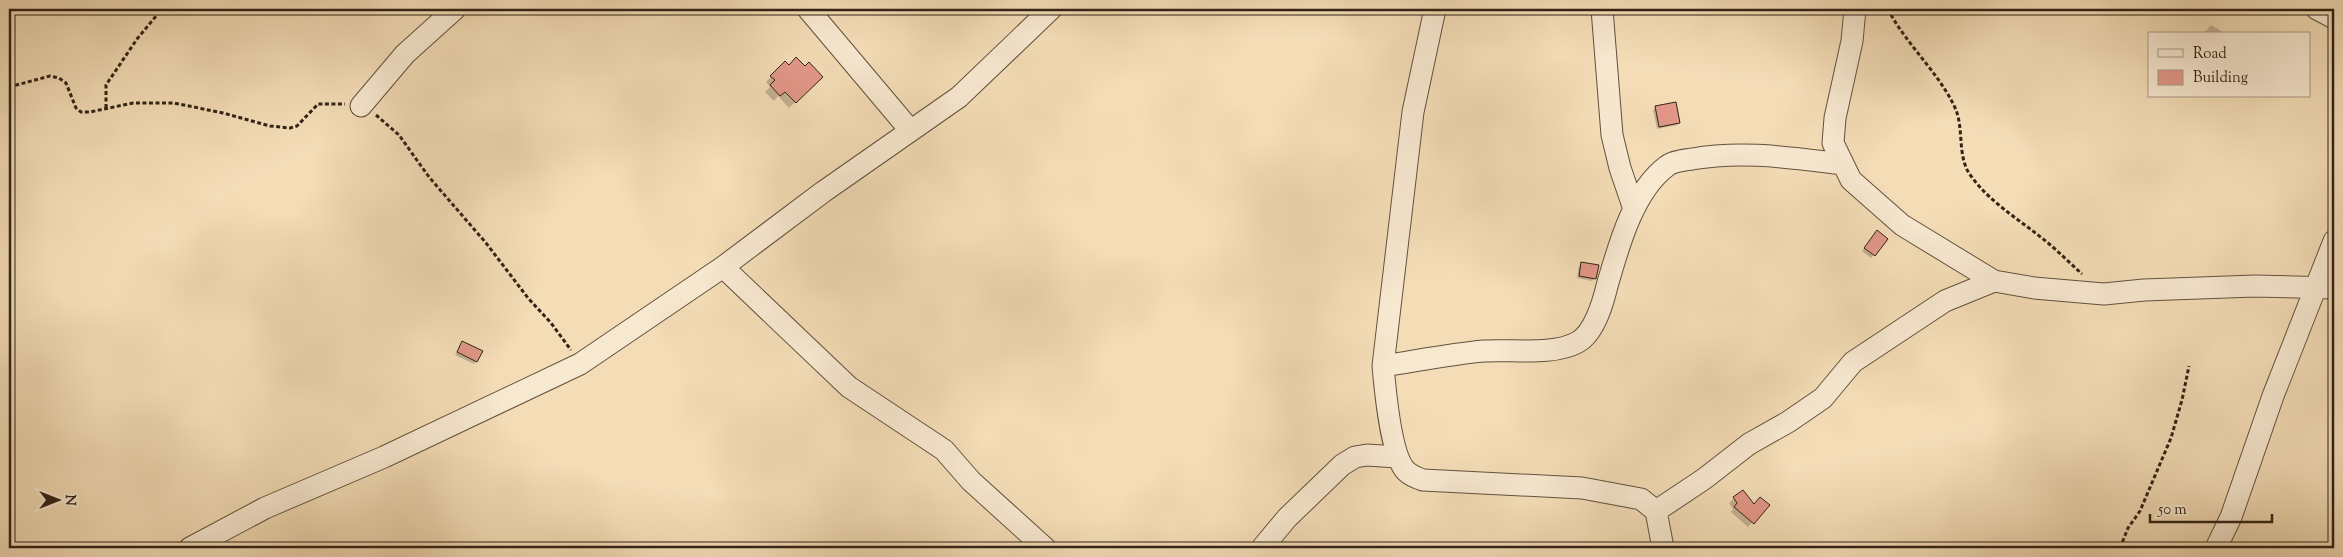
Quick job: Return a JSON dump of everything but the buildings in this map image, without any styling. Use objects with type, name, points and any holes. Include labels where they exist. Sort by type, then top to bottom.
[{"type":"street","points":[[361,106],[405,54],[455,9]]},
{"type":"street","points":[[808,9],[910,130]]},
{"type":"street","points":[[190,548],[265,508],[384,457],[580,364],[722,266],[910,130],[959,97],[1051,9]]},
{"type":"street","points":[[1435,9],[1413,112],[1383,366],[1385,394],[1398,457],[1405,470],[1423,480],[1582,488],[1641,499],[1656,511],[1664,548]]},
{"type":"street","points":[[1602,9],[1612,135],[1620,168],[1634,209]]},
{"type":"street","points":[[1855,9],[1852,41],[1835,118],[1833,143],[1851,180],[1902,225],[1994,281],[2034,288],[2104,294],[2144,290],[2255,286],[2325,287]]},
{"type":"street","points":[[2317,9],[2334,18]]},
{"type":"street","points":[[1383,366],[1483,351],[1556,349],[1578,342],[1592,327],[1605,294],[1618,245],[1634,209],[1647,188],[1667,165],[1684,160],[1722,154],[1771,155],[1843,164]]},
{"type":"street","points":[[2216,548],[2232,516],[2272,396],[2325,287],[2334,240]]},
{"type":"street","points":[[722,266],[849,387],[944,450],[971,481],[1045,548]]},
{"type":"street","points":[[1656,511],[1704,479],[1749,444],[1788,422],[1823,398],[1854,362],[1944,301],[1994,281]]},
{"type":"street","points":[[1262,548],[1287,518],[1342,466],[1355,457],[1367,455],[1398,457]]},
{"type":"path","points":[[106,108],[106,85],[138,39],[162,9]]},
{"type":"path","points":[[1888,9],[1897,28],[1924,62],[1955,110],[1960,125],[1963,156],[1969,174],[1985,194],[2048,243],[2104,294]]},
{"type":"path","points":[[9,87],[50,76],[60,78],[66,83],[76,108],[81,112],[133,103],[174,103],[223,113],[270,126],[290,128],[297,126],[318,104],[361,106],[380,116],[399,135],[429,178],[486,243],[528,298],[551,323],[580,364]]},
{"type":"path","points":[[2120,548],[2128,528],[2140,510],[2171,438],[2182,400],[2188,366]]}]
